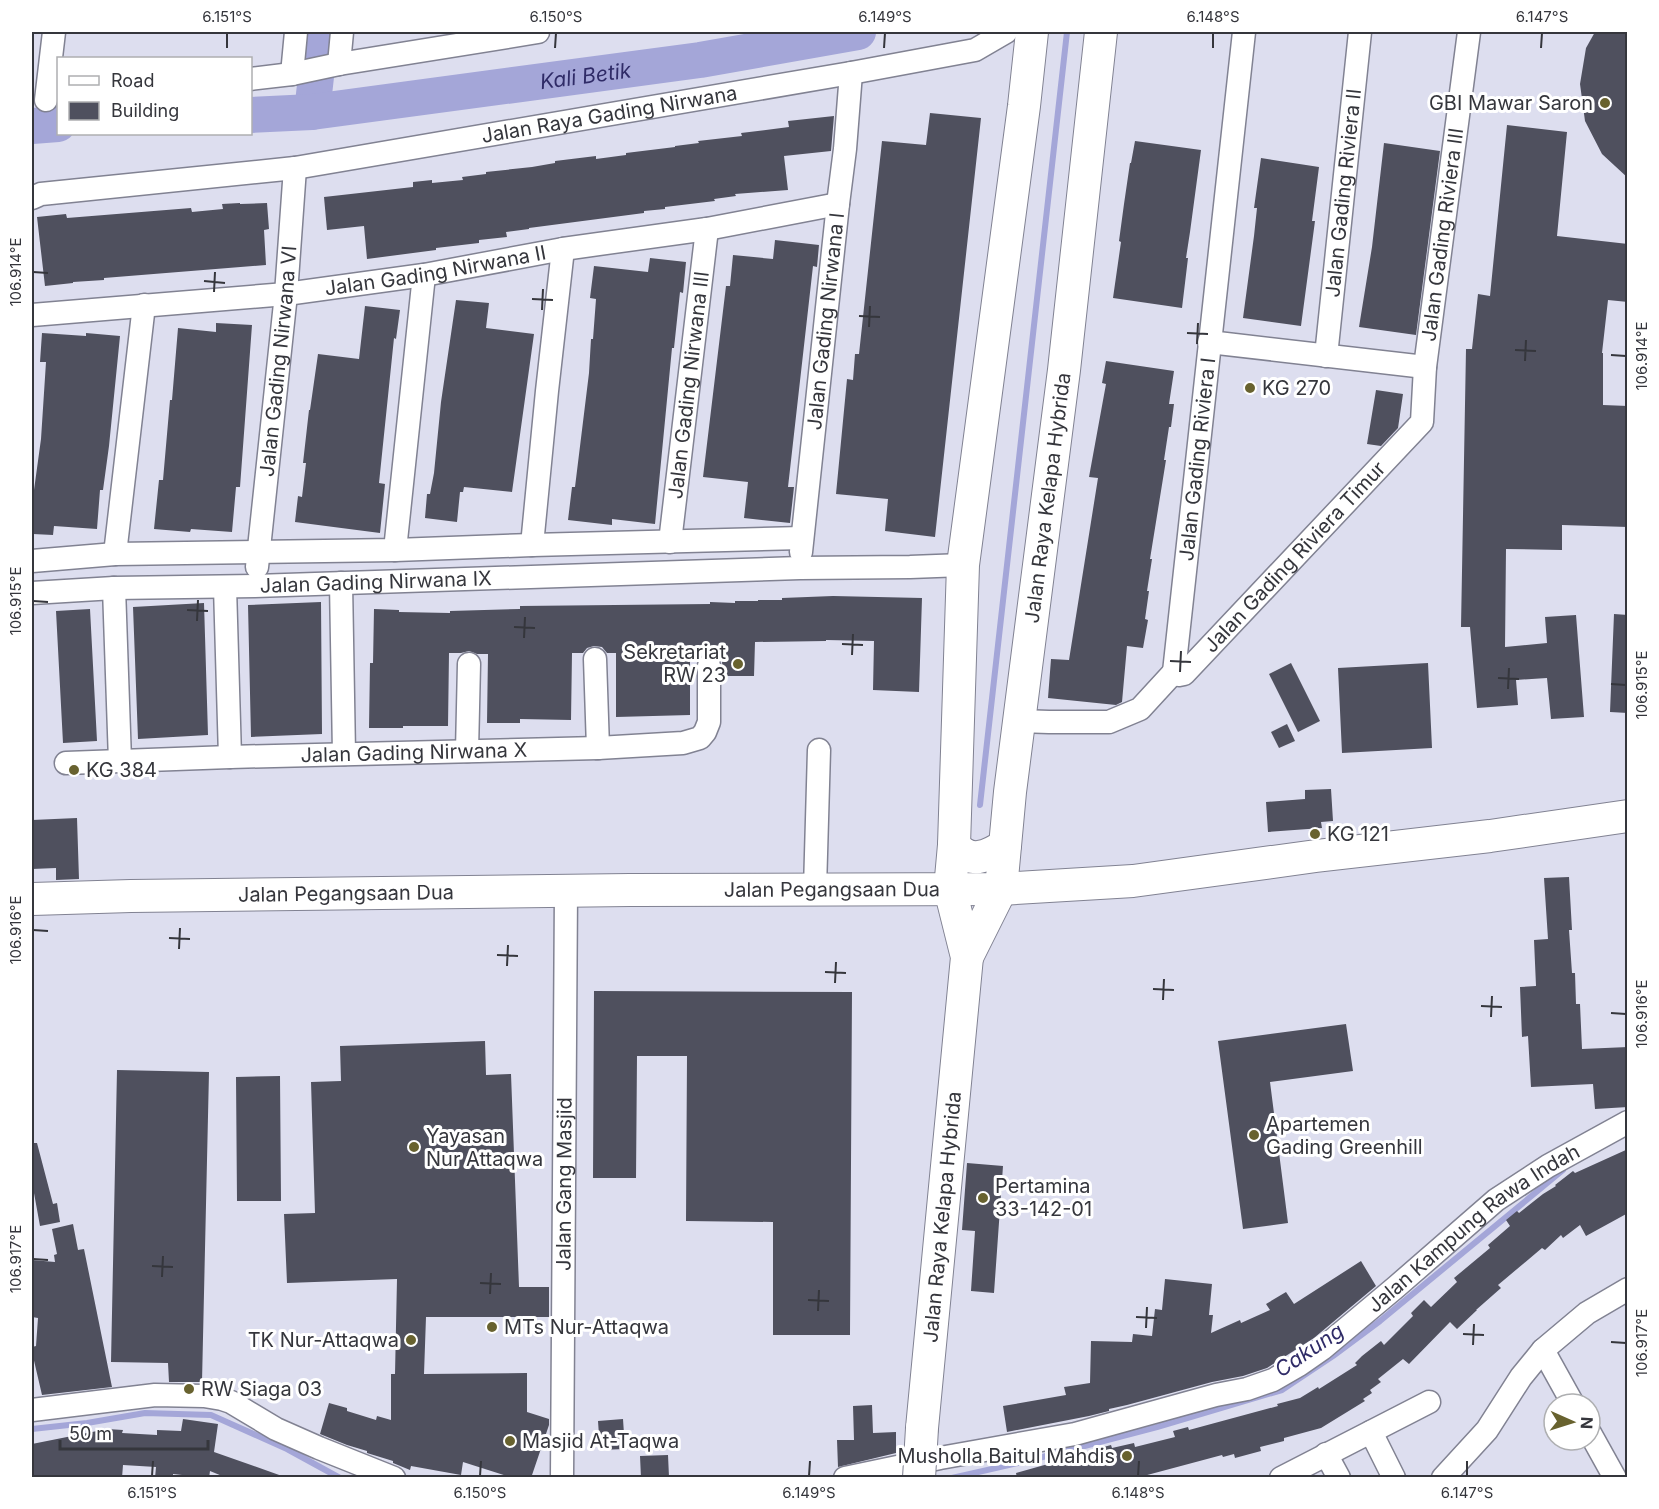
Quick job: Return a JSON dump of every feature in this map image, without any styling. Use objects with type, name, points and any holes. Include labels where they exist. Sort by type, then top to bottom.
[{"type":"main road","name":"Jalan Raya Kelapa Hybrida","points":[[919,1478],[967,957],[950,889],[954,845],[963,565],[1023,118],[1032,32]]},
{"type":"main road","name":"Jalan Raya Kelapa Hybrida","points":[[967,957],[1001,889],[1019,721],[1064,370],[1101,32]]},
{"type":"main road","points":[[1008,812],[1010,830],[1019,862],[1036,887]]},
{"type":"main road","name":"Jalan Pegangsaan Dua","points":[[32,899],[566,891],[1001,889],[1133,881],[1316,856],[1490,836],[1628,816]]},
{"type":"main road","points":[[954,845],[963,854],[976,857],[991,854],[1005,844]]},
{"type":"street","points":[[45,100],[54,32]]},
{"type":"street","points":[[294,73],[296,32]]},
{"type":"street","points":[[338,65],[342,32]]},
{"type":"street","points":[[252,79],[538,32]]},
{"type":"street","name":"Jalan Raya Gading Nirwana","points":[[32,198],[41,194],[295,168],[975,50],[1006,32]]},
{"type":"street","name":"Jalan Gading Riviera I","points":[[1174,672],[1244,32]]},
{"type":"street","name":"Jalan Gading Riviera II","points":[[1326,356],[1360,32]]},
{"type":"street","name":"Jalan Gading Riviera III","points":[[1425,368],[1469,32]]},
{"type":"street","name":"Jalan Gading Nirwana I","points":[[800,568],[845,149],[851,73]]},
{"type":"street","name":"Jalan Gading Nirwana VI","points":[[259,553],[286,294],[295,168]]},
{"type":"street","name":"Jalan Gading Nirwana II","points":[[32,315],[286,294],[424,274],[563,249],[706,229],[838,204]]},
{"type":"street","name":"Jalan Gading Nirwana III","points":[[670,542],[706,229]]},
{"type":"street","points":[[532,545],[563,249]]},
{"type":"street","points":[[395,550],[424,274]]},
{"type":"street","points":[[115,554],[144,305]]},
{"type":"street","points":[[1209,342],[1425,368]]},
{"type":"street","name":"Jalan Gading Riviera Timur","points":[[1019,721],[1109,722],[1140,708],[1174,672],[1179,675],[1184,674],[1422,422],[1425,368]]},
{"type":"street","name":"Jalan Gading Nirwana IX","points":[[802,538],[259,553],[255,586],[800,568],[963,565]]},
{"type":"street","points":[[32,561],[115,554],[259,553]]},
{"type":"street","points":[[341,583],[344,754]]},
{"type":"street","points":[[225,586],[230,757]]},
{"type":"street","points":[[32,593],[114,588],[255,586]]},
{"type":"street","points":[[114,588],[120,761]]},
{"type":"street","points":[[595,659],[598,748]]},
{"type":"street","points":[[467,751],[469,664]]},
{"type":"street","name":"Jalan Gading Nirwana X","points":[[66,763],[598,748],[683,743],[700,738],[709,722],[709,666]]},
{"type":"street","points":[[815,889],[819,750]]},
{"type":"street","name":"Jalan Gang Masjid","points":[[562,1478],[566,891]]},
{"type":"street","name":"Jalan Kampung Rawa Indah","points":[[845,1478],[1075,1434],[1273,1380],[1322,1349],[1496,1200],[1548,1166],[1628,1122]]},
{"type":"street","points":[[1443,1478],[1487,1430],[1521,1377],[1543,1350],[1587,1313],[1628,1289]]},
{"type":"street","points":[[1543,1350],[1566,1392]]},
{"type":"street","points":[[32,1410],[155,1395],[204,1396],[222,1399],[276,1429],[394,1478]]},
{"type":"street","points":[[1281,1478],[1429,1402]]},
{"type":"street","points":[[1371,1431],[1394,1478]]},
{"type":"street","points":[[1601,1452],[1615,1478]]},
{"type":"street","points":[[1326,1455],[1339,1478]]},
{"type":"building","name":"GBI Mawar Saron","points":[[1595,32],[1628,32],[1628,178],[1602,154],[1585,121],[1580,84],[1586,48]]},
{"type":"building","points":[[930,113],[981,118],[935,537],[885,531],[888,499],[836,494],[847,379],[853,380],[855,354],[859,354],[882,141],[926,145]]},
{"type":"building","points":[[834,116],[831,151],[784,156],[788,190],[735,194],[736,196],[714,199],[715,201],[665,207],[665,209],[644,211],[644,213],[506,232],[507,237],[479,240],[479,243],[367,259],[364,226],[327,230],[324,197],[413,187],[413,182],[463,180],[462,177],[486,174],[486,172],[532,167],[555,163],[555,161],[626,155],[626,153],[699,143],[698,141],[742,136],[741,133],[789,127],[788,121]]},
{"type":"building","points":[[1507,125],[1567,132],[1557,236],[1628,244],[1628,302],[1608,300],[1602,353],[1603,405],[1628,406],[1628,527],[1562,525],[1562,550],[1506,549],[1505,647],[1547,643],[1545,617],[1576,615],[1584,717],[1551,719],[1547,678],[1516,680],[1518,705],[1477,708],[1470,627],[1461,627],[1466,349],[1472,349],[1478,294],[1490,296]]},
{"type":"building","points":[[1135,141],[1201,150],[1186,258],[1188,258],[1182,308],[1113,298],[1124,204]]},
{"type":"building","points":[[1384,143],[1440,151],[1416,335],[1359,327],[1372,247]]},
{"type":"building","points":[[1261,158],[1319,167],[1312,221],[1315,221],[1301,326],[1243,318]]},
{"type":"building","points":[[267,203],[269,229],[264,230],[266,265],[104,278],[104,280],[45,286],[37,217],[66,214],[67,218],[191,208],[192,212],[223,209],[222,204]]},
{"type":"building","points":[[775,240],[819,245],[817,267],[813,266],[788,487],[794,487],[790,523],[744,518],[748,482],[703,477],[726,286],[730,286],[733,255],[773,259]]},
{"type":"building","points":[[650,258],[686,262],[683,293],[680,292],[674,348],[672,348],[655,524],[612,519],[612,525],[568,520],[572,487],[575,487],[591,339],[593,339],[596,299],[590,298],[594,266],[648,272]]},
{"type":"building","points":[[456,300],[489,303],[486,328],[534,334],[512,492],[464,487],[463,492],[460,492],[457,522],[425,518],[427,494],[430,494],[434,473],[441,402]]},
{"type":"building","points":[[365,306],[400,310],[396,339],[394,338],[379,483],[385,484],[380,533],[295,522],[298,496],[302,497],[306,463],[303,463],[318,354],[359,359]]},
{"type":"building","points":[[216,323],[252,325],[240,487],[236,487],[232,532],[154,529],[159,480],[163,480],[178,328],[216,332]]},
{"type":"building","points":[[42,333],[120,336],[109,446],[103,490],[100,490],[97,529],[54,526],[53,535],[33,534],[34,490],[41,439],[46,362],[40,362]]},
{"type":"building","points":[[1106,361],[1174,371],[1169,404],[1174,404],[1150,559],[1152,559],[1145,619],[1148,620],[1143,648],[1127,646],[1122,702],[1116,705],[1048,698],[1051,659],[1069,660],[1098,478],[1089,477],[1106,384],[1102,383]]},
{"type":"building","points":[[1376,390],[1403,394],[1398,428],[1381,446],[1367,444]]},
{"type":"building","points":[[833,596],[922,598],[919,692],[873,690],[874,641],[755,642],[754,676],[723,676],[721,647],[690,646],[690,715],[616,717],[616,653],[607,653],[602,647],[594,646],[587,648],[583,653],[572,653],[571,720],[520,719],[520,723],[487,723],[488,654],[469,651],[449,653],[448,726],[369,728],[374,609],[450,613],[450,611],[520,609],[520,606],[710,604],[710,602],[735,603],[735,601]]},
{"type":"building","points":[[321,602],[322,734],[251,737],[248,605]]},
{"type":"building","points":[[204,603],[208,735],[138,739],[133,607]]},
{"type":"building","points":[[90,609],[97,741],[63,743],[56,611]]},
{"type":"building","points":[[1614,614],[1628,615],[1628,713],[1610,712]]},
{"type":"building","points":[[1291,663],[1320,721],[1298,732],[1269,674]]},
{"type":"building","points":[[1428,663],[1432,748],[1342,753],[1338,668]]},
{"type":"building","points":[[1287,724],[1295,741],[1279,748],[1271,732]]},
{"type":"building","points":[[1331,789],[1333,821],[1321,822],[1322,828],[1268,832],[1266,802],[1305,799],[1305,790]]},
{"type":"building","points":[[77,818],[79,879],[56,880],[56,868],[32,869],[32,820]]},
{"type":"building","points":[[1569,877],[1572,973],[1575,973],[1576,1004],[1580,1004],[1582,1049],[1628,1047],[1628,1107],[1595,1109],[1593,1084],[1531,1087],[1528,1036],[1522,1037],[1520,987],[1536,986],[1534,940],[1548,939],[1544,878]]},
{"type":"building","points":[[594,991],[852,992],[850,1335],[773,1335],[773,1222],[686,1221],[687,1056],[637,1056],[636,1178],[593,1178]]},
{"type":"building","name":"Apartemen Gading Greenhill","points":[[1346,1024],[1353,1071],[1270,1082],[1288,1223],[1243,1229],[1218,1041]]},
{"type":"building","name":"Yayasan Nur Attaqwa","points":[[485,1041],[486,1075],[511,1074],[519,1287],[549,1287],[549,1317],[426,1317],[424,1374],[527,1373],[527,1412],[549,1419],[531,1478],[513,1478],[463,1462],[461,1475],[411,1466],[410,1470],[393,1461],[320,1434],[329,1403],[376,1420],[377,1416],[391,1420],[391,1374],[395,1374],[397,1279],[287,1283],[284,1214],[315,1213],[311,1082],[341,1081],[340,1046]]},
{"type":"building","points":[[117,1070],[209,1072],[202,1382],[169,1382],[168,1363],[111,1362]]},
{"type":"building","points":[[280,1076],[281,1201],[237,1201],[236,1077]]},
{"type":"building","points":[[32,1143],[37,1143],[53,1204],[57,1203],[60,1222],[40,1226],[32,1182]]},
{"type":"building","points":[[1628,1149],[1628,1213],[1586,1236],[1580,1225],[1563,1238],[1561,1235],[1545,1250],[1542,1248],[1498,1285],[1501,1288],[1457,1329],[1450,1322],[1409,1364],[1403,1359],[1378,1379],[1381,1382],[1370,1390],[1372,1393],[1363,1399],[1365,1401],[1321,1428],[1260,1447],[1261,1451],[1235,1458],[1234,1454],[1223,1457],[1222,1455],[1136,1478],[1017,1478],[1016,1473],[1048,1464],[1047,1460],[1111,1445],[1112,1448],[1134,1443],[1135,1447],[1175,1437],[1173,1431],[1188,1427],[1189,1430],[1278,1406],[1277,1404],[1300,1398],[1318,1387],[1319,1389],[1357,1365],[1355,1363],[1381,1341],[1384,1345],[1413,1316],[1411,1313],[1424,1300],[1431,1307],[1457,1282],[1454,1278],[1490,1248],[1488,1245],[1510,1226],[1506,1220],[1517,1211],[1519,1213],[1573,1171],[1575,1173]]},
{"type":"building","name":"Pertamina 33-142-01","points":[[967,1163],[1003,1166],[994,1293],[971,1291],[975,1231],[962,1230]]},
{"type":"building","points":[[73,1224],[78,1250],[84,1249],[112,1387],[42,1395],[32,1352],[32,1347],[36,1346],[38,1318],[32,1317],[32,1260],[55,1262],[54,1255],[57,1254],[52,1229]]},
{"type":"building","points":[[1361,1261],[1376,1286],[1314,1338],[1267,1368],[1089,1416],[1007,1432],[1003,1406],[1066,1395],[1064,1387],[1090,1383],[1091,1341],[1132,1342],[1133,1334],[1152,1336],[1155,1309],[1162,1310],[1165,1279],[1212,1284],[1209,1315],[1213,1315],[1211,1333],[1270,1310],[1266,1304],[1286,1292],[1294,1304]]},
{"type":"building","points":[[872,1405],[873,1433],[896,1432],[896,1453],[838,1467],[837,1440],[854,1440],[853,1406]]},
{"type":"building","points":[[183,1419],[218,1424],[214,1452],[282,1476],[281,1478],[227,1478],[210,1471],[209,1478],[173,1474],[173,1478],[155,1478],[156,1467],[123,1465],[122,1478],[32,1478],[32,1444],[107,1429],[123,1430],[122,1433],[157,1435],[157,1430],[181,1431]]},
{"type":"building","points":[[623,1419],[625,1449],[600,1450],[598,1421]]},
{"type":"building","points":[[668,1455],[669,1477],[641,1478],[640,1456]]},
{"type":"waterway","name":"Kali Betik","points":[[312,112],[321,32]]},
{"type":"waterway","name":"Kali Betik","points":[[252,115],[312,112],[700,60],[858,32]]},
{"type":"waterway","points":[[980,805],[1067,32]]},
{"type":"waterway","name":"Kali Betik","points":[[32,126],[57,124]]},
{"type":"waterway","name":"Cakung","points":[[952,1478],[1157,1427],[1282,1390],[1380,1321],[1563,1170]]},
{"type":"waterway","name":"Cakung","points":[[32,1429],[145,1413],[211,1415],[287,1449],[340,1478]]},
{"type":"place","name":"GBI Mawar Saron","points":[[1605,103]]},
{"type":"place","name":"KG 270","points":[[1250,388]]},
{"type":"place","name":"Sekretariat RW 23","points":[[738,664]]},
{"type":"place","name":"KG 384","points":[[74,770]]},
{"type":"place","name":"KG 121","points":[[1315,834]]},
{"type":"place","name":"Apartemen Gading Greenhill","points":[[1254,1135]]},
{"type":"place","name":"Yayasan Nur Attaqwa","points":[[414,1147]]},
{"type":"place","name":"Pertamina 33-142-01","points":[[983,1198]]},
{"type":"place","name":"MTs Nur-Attaqwa","points":[[492,1327]]},
{"type":"place","name":"TK Nur-Attaqwa","points":[[411,1340]]},
{"type":"place","name":"RW Siaga 03","points":[[189,1389]]},
{"type":"place","name":"Masjid At-Taqwa","points":[[510,1441]]},
{"type":"place","name":"Musholla Baitul Mahdis","points":[[1127,1456]]}]
